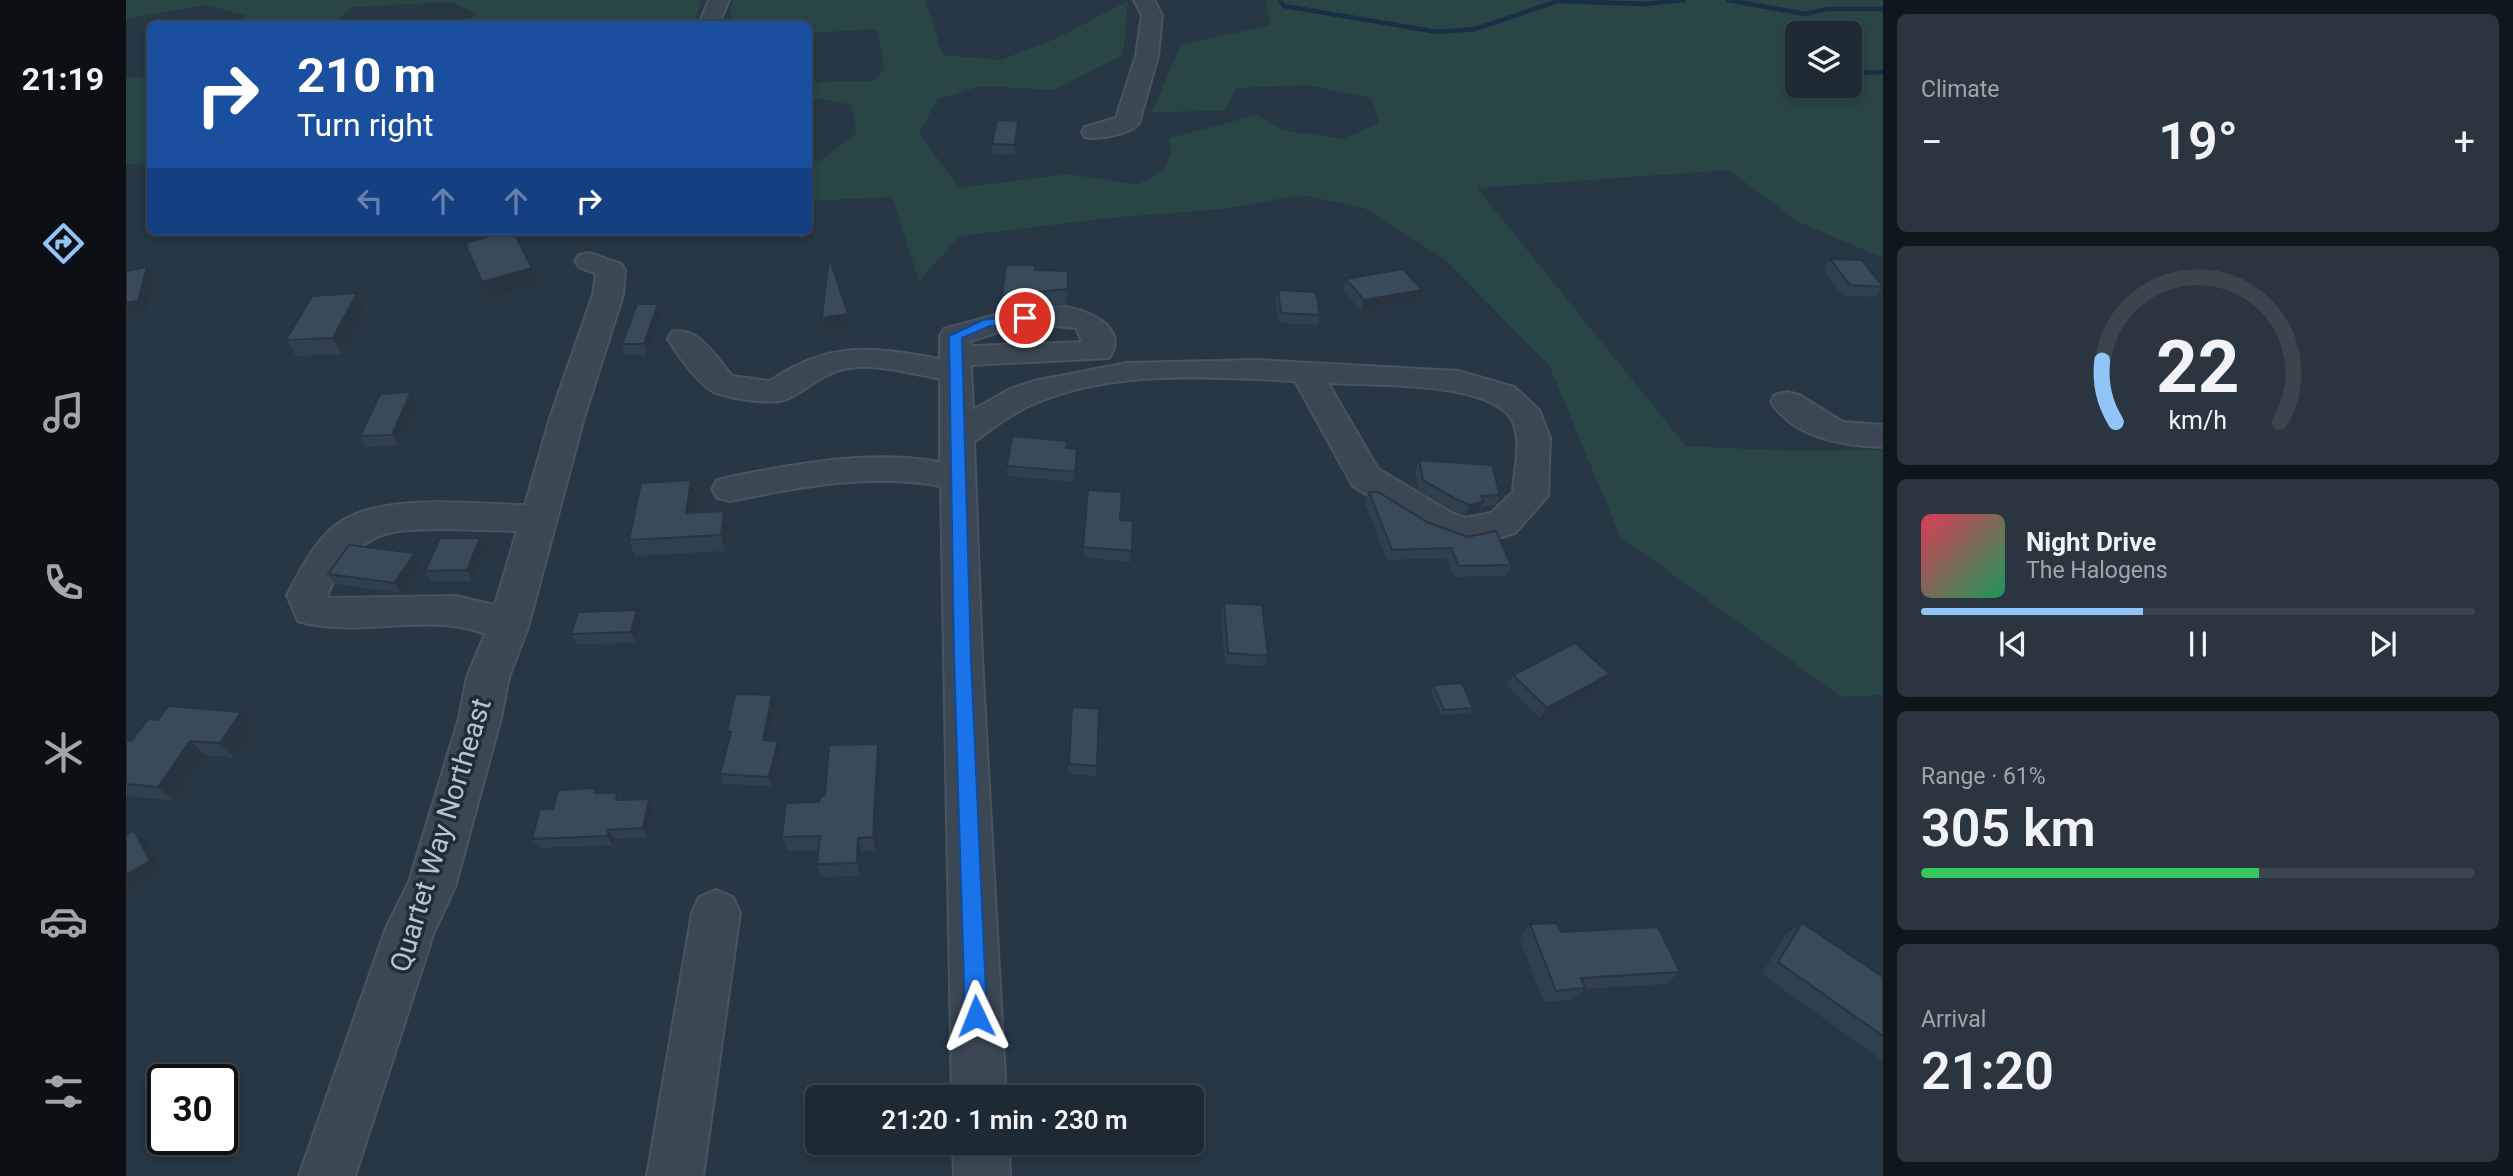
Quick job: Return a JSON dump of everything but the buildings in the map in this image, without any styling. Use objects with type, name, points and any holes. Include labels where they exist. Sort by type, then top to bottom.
[{"type":"street","points":[[710,21],[719,0]]},
{"type":"street","points":[[1094,132],[1127,123],[1147,56],[1152,15],[1144,0]]},
{"type":"street","name":"Quartet Way Northeast","points":[[327,1176],[411,928],[430,887],[480,718],[488,677],[508,627],[578,381],[608,295],[611,270],[589,261]]},
{"type":"street","points":[[682,339],[721,383],[748,390],[776,392],[808,370],[848,358],[892,360],[956,355],[979,1085]]},
{"type":"street","points":[[730,489],[792,476],[869,470],[929,470],[958,457],[992,412],[1044,388],[1099,377],[1244,369],[1306,372],[1471,384],[1501,393],[1523,410],[1534,431],[1530,496],[1502,524],[1463,532],[1437,521],[1365,477],[1306,372]]},
{"type":"street","points":[[1787,402],[1808,420],[1837,433],[1883,436]]},
{"type":"street","points":[[508,627],[475,613],[323,613],[312,610],[306,595],[347,537],[368,524],[542,505]]},
{"type":"street","points":[[675,1176],[716,913]]},
{"type":"street","points":[[981,1155],[982,1176]]},
{"type":"green space","points":[[126,0],[701,0],[696,21],[466,21],[477,13],[451,2],[353,7],[335,21],[242,21],[247,16],[205,5],[126,19]]},
{"type":"green space","points":[[733,0],[925,0],[943,55],[1000,60],[1055,39],[1128,1],[1123,55],[1054,90],[981,86],[937,100],[919,133],[959,188],[1068,174],[1138,185],[1164,169],[1172,153],[1169,138],[1257,115],[1282,130],[1342,139],[1379,123],[1371,98],[1307,85],[1237,88],[1224,111],[1152,112],[1181,45],[1270,25],[1266,0],[1883,0],[1883,258],[1799,222],[1728,170],[1477,188],[1686,446],[1795,451],[1883,450],[1883,695],[1841,697],[1620,536],[1549,365],[1443,258],[1364,208],[1302,195],[1222,209],[1108,218],[960,236],[919,281],[892,197],[812,201],[812,162],[820,161],[856,133],[852,105],[821,99],[812,100],[812,82],[874,81],[885,69],[877,29],[812,33],[812,21],[730,21]]},
{"type":"green space","points":[[147,77],[147,163],[126,164],[126,78]]},
{"type":"waterway","points":[[1280,0],[1284,6],[1438,32],[1475,29],[1558,1],[1645,4],[1684,0]]},
{"type":"waterway","points":[[1728,0],[1805,14],[1827,9],[1883,9]]},
{"type":"waterway","points":[[1862,73],[1883,72]]},
{"type":"route","points":[[976,1016],[962,658],[955,336],[1003,319],[1025,318]]}]
